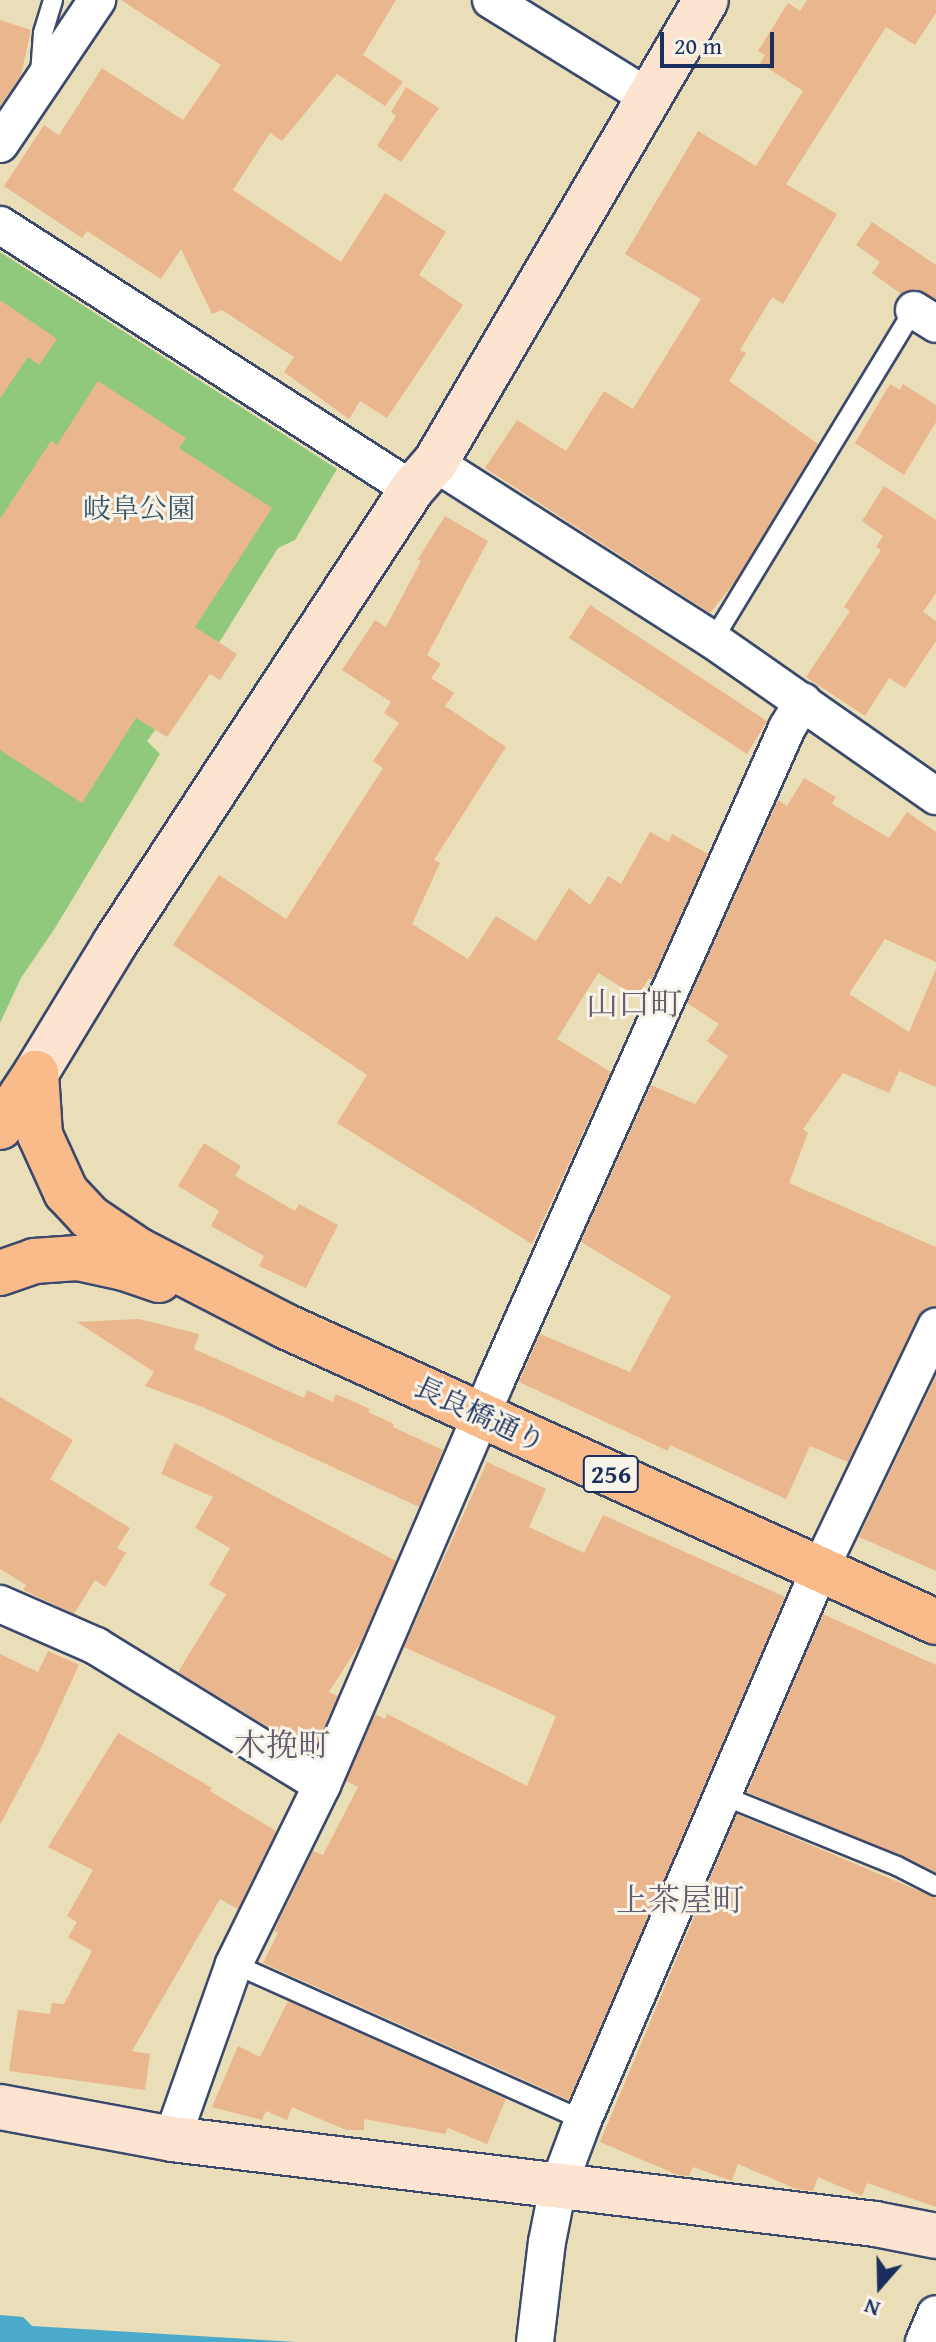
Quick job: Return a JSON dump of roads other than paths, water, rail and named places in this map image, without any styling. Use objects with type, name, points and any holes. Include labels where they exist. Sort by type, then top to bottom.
[{"type":"highway","points":[[0,1127],[36,1073]]},
{"type":"highway","name":"長良橋通り","points":[[36,1073],[40,1135],[66,1192],[89,1217],[138,1250],[285,1326],[936,1622]]},
{"type":"highway","name":"長良橋通り","points":[[0,1273],[34,1261],[78,1258],[124,1268],[285,1326]]},
{"type":"street","points":[[0,144],[97,0]]},
{"type":"street","points":[[491,0],[651,99]]},
{"type":"street","points":[[36,1073],[124,930],[423,476],[651,99],[706,0]]},
{"type":"street","points":[[0,225],[423,476],[713,640],[936,796]]},
{"type":"street","points":[[172,2139],[234,1964],[322,1785],[483,1414],[781,743],[803,701]]},
{"type":"street","points":[[535,2339],[547,2242],[558,2187],[583,2120],[819,1571],[936,1327]]},
{"type":"street","points":[[0,1604],[96,1646],[322,1785]]},
{"type":"street","points":[[0,2107],[172,2139],[875,2224],[936,2236]]},
{"type":"street","points":[[924,2342],[936,2315]]},
{"type":"lane","points":[[39,84],[43,33],[53,0]]},
{"type":"lane","points":[[713,640],[925,317]]},
{"type":"lane","points":[[724,1796],[897,1866],[936,1886]]},
{"type":"lane","points":[[234,1964],[583,2120]]},
{"type":"water","points":[[0,2315],[23,2317],[32,2326],[296,2342],[0,2342]]},
{"type":"district","name":"山口町","points":[[634,1004]]},
{"type":"district","name":"木挽町","points":[[282,1745]]},
{"type":"district","name":"上茶屋町","points":[[680,1900]]},
{"type":"park label","name":"岐阜公園","points":[[139,508]]}]
